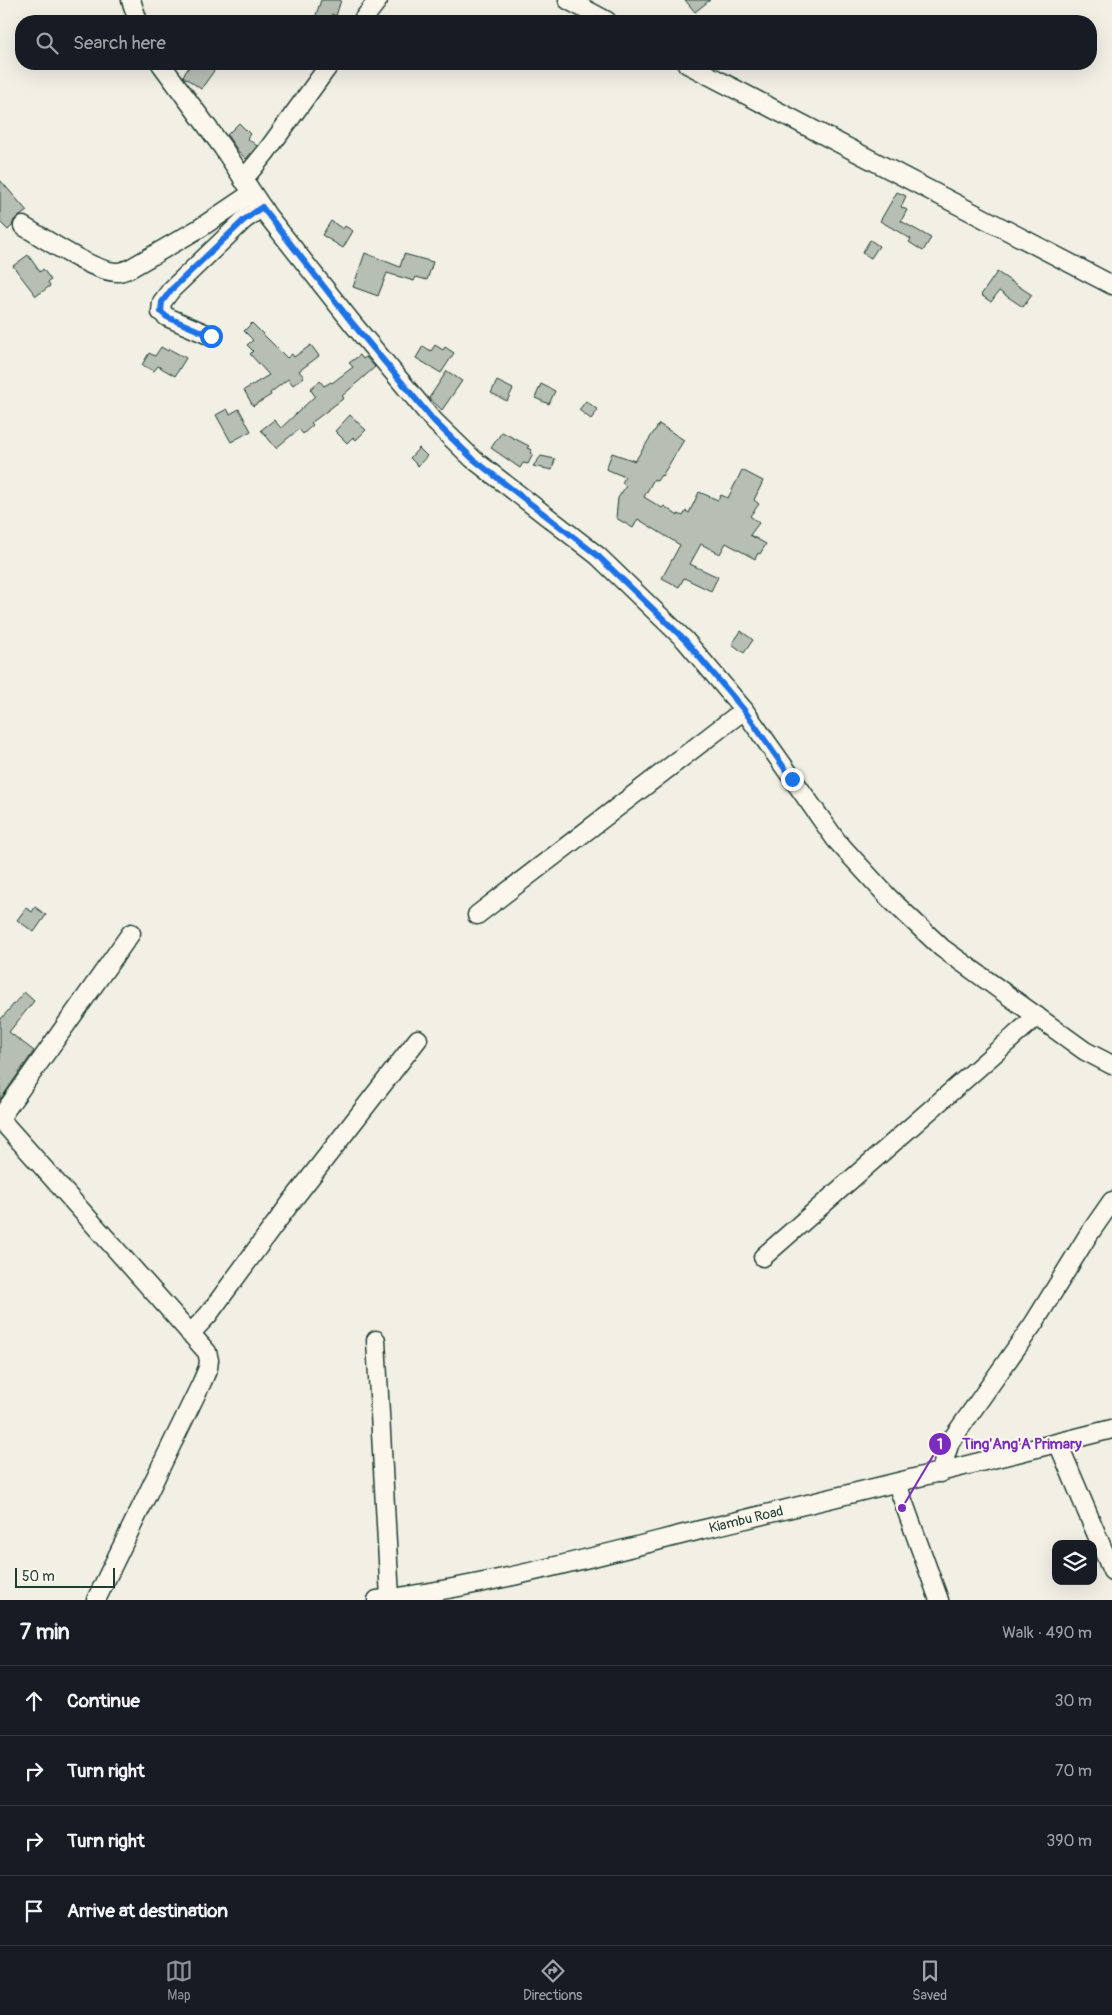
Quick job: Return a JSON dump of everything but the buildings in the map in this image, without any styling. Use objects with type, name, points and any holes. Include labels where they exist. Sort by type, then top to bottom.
[{"type":"street","points":[[130,0],[136,15]]},
{"type":"street","points":[[367,15],[378,0]]},
{"type":"street","points":[[568,0],[596,15]]},
{"type":"street","points":[[165,70],[252,193],[353,324],[434,421],[473,459],[598,556],[685,640],[744,710],[836,840],[889,898],[942,948],[1085,1051],[1112,1065]]},
{"type":"street","points":[[211,336],[167,317],[161,312],[162,302],[171,290],[244,220],[266,152],[326,70]]},
{"type":"street","points":[[699,70],[1112,285]]},
{"type":"street","points":[[23,226],[87,262],[105,270],[118,272],[129,269],[200,228],[252,193]]},
{"type":"street","points":[[477,914],[744,710]]},
{"type":"street","points":[[96,1600],[208,1368],[209,1360],[207,1352],[0,1118],[131,933]]},
{"type":"street","points":[[763,1256],[1037,1016]]},
{"type":"street","points":[[190,1334],[208,1315],[292,1201],[418,1039]]},
{"type":"street","points":[[940,1473],[950,1442],[1034,1323],[1086,1237],[1112,1201]]},
{"type":"street","points":[[376,1340],[384,1599]]},
{"type":"street","name":"Kiambu Road","points":[[384,1599],[431,1597],[897,1484],[1112,1429]]},
{"type":"street","points":[[1058,1443],[1112,1571]]},
{"type":"street","points":[[897,1484],[939,1600]]},
{"type":"place","name":"Ting'Ang'A Primary","points":[[902,1508]]},
{"type":"route","points":[[211,336],[167,317],[161,312],[162,302],[171,290],[224,238],[262,207],[353,324],[434,421],[473,459],[598,556],[685,640],[744,710],[792,779]]}]
